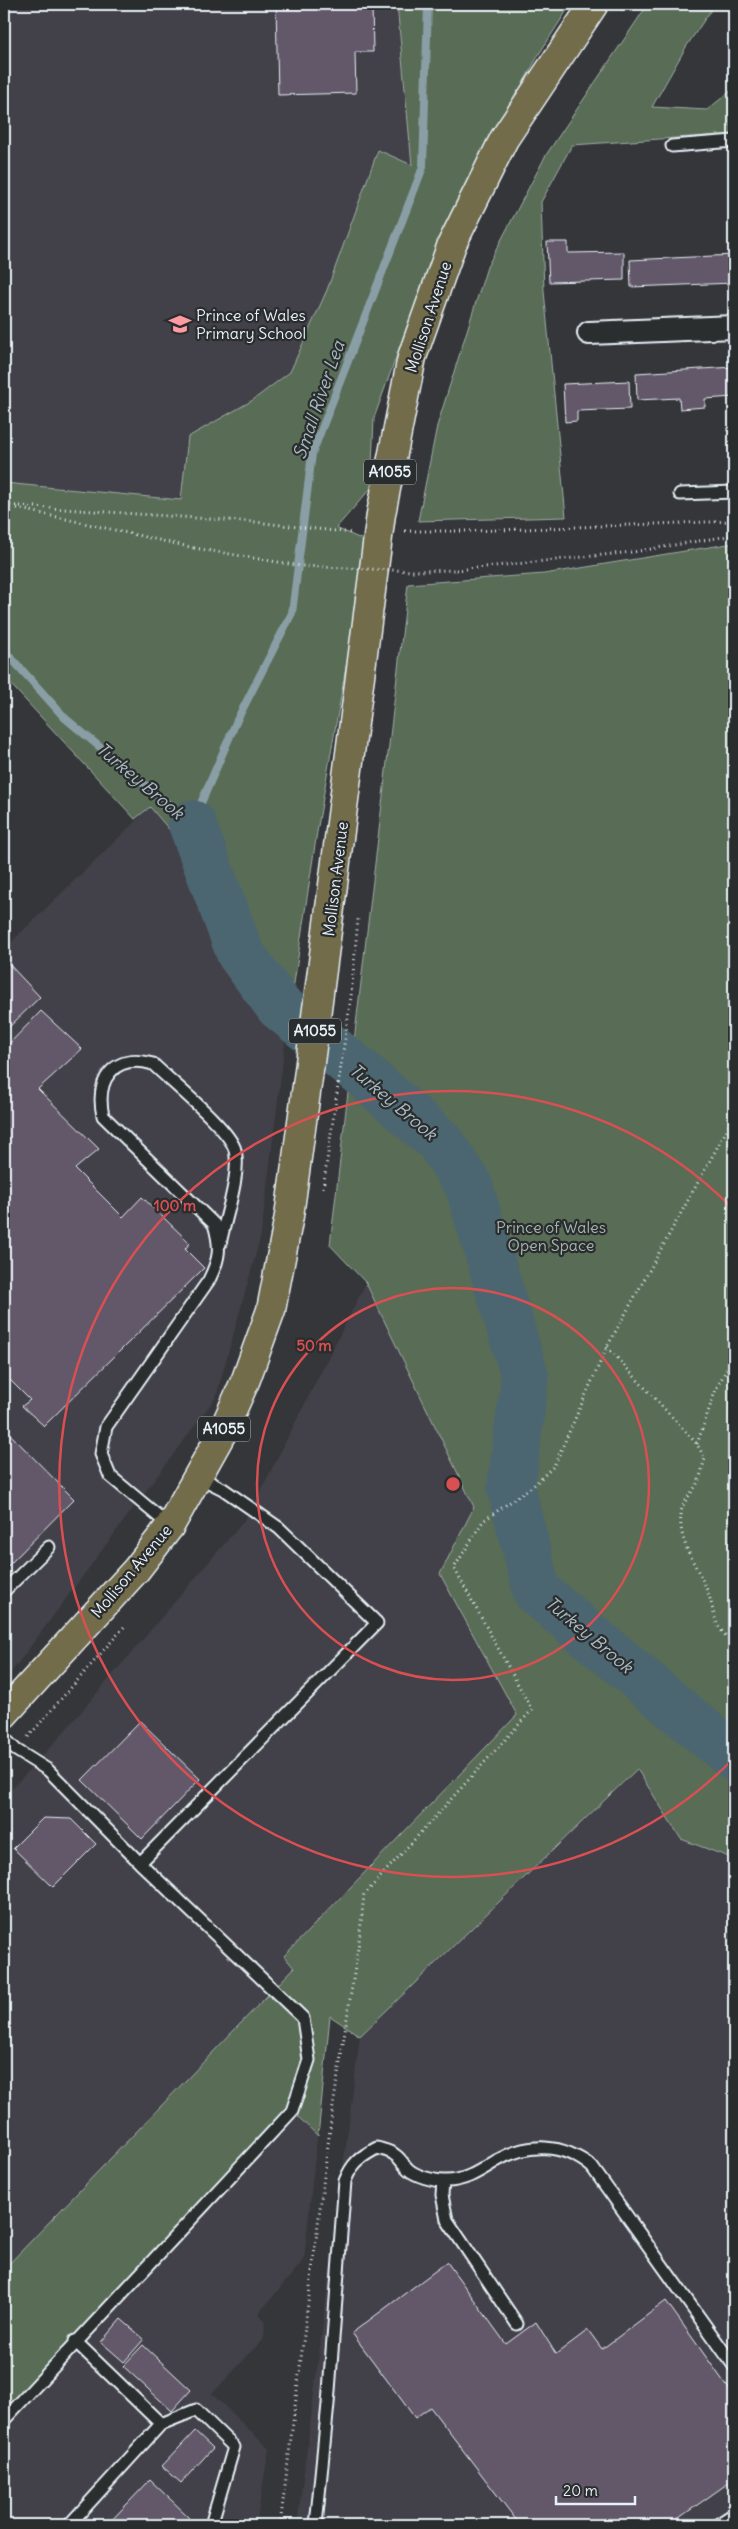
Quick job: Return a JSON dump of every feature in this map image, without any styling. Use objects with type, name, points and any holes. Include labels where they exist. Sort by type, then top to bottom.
[{"type":"main road","name":"Mollison Avenue","points":[[4,1714],[136,1570],[170,1526],[222,1433],[246,1379],[271,1310],[289,1216],[322,983],[381,514],[412,357],[452,244],[504,140],[594,4]]},
{"type":"street","points":[[589,333],[734,327]]},
{"type":"lane","points":[[672,146],[734,141]]},
{"type":"lane","points":[[680,494],[734,492]]},
{"type":"lane","points":[[170,1526],[110,1476],[101,1454],[106,1427],[209,1280],[217,1265],[236,1168],[235,1149],[226,1133],[152,1064],[138,1060],[123,1064],[112,1070],[103,1083],[99,1100],[103,1116],[214,1224],[220,1244]]},
{"type":"lane","points":[[140,1863],[377,1623],[279,1528],[223,1489],[199,1477]]},
{"type":"lane","points":[[4,1591],[49,1547]]},
{"type":"lane","points":[[4,1738],[16,1750],[48,1770],[140,1863],[303,2018],[309,2060],[292,2111],[75,2341],[4,2420]]},
{"type":"lane","points":[[316,2525],[328,2404],[345,2182],[350,2167],[359,2157],[377,2148],[394,2154],[410,2171],[443,2181],[455,2180],[476,2174],[517,2150],[545,2147],[564,2149],[579,2156],[592,2167],[734,2366]]},
{"type":"lane","points":[[443,2181],[442,2195],[447,2220],[517,2324]]},
{"type":"lane","points":[[75,2341],[161,2424]]},
{"type":"lane","points":[[69,2525],[161,2424],[196,2410],[234,2447],[211,2525]]},
{"type":"lane","points":[[717,2525],[734,2514]]},
{"type":"path","points":[[620,12],[625,4]]},
{"type":"path","points":[[4,505],[255,522],[353,533]]},
{"type":"path","points":[[4,505],[194,548],[301,566],[415,571],[456,570],[633,552],[734,535]]},
{"type":"path","points":[[398,531],[471,531],[734,522]]},
{"type":"path","points":[[338,1084],[351,997]]},
{"type":"path","points":[[280,2525],[332,2113],[359,1942],[364,1895],[532,1710],[454,1568],[483,1521],[533,1486],[554,1466],[607,1347],[734,1117]]},
{"type":"path","points":[[607,1347],[698,1444],[705,1458],[698,1482],[680,1512],[681,1529],[686,1546],[707,1590],[713,1616],[724,1635],[734,1643]]},
{"type":"path","points":[[698,1444],[716,1389],[734,1356]]},
{"type":"shaded area","name":"Prince of Wales Primary School","points":[[4,4],[397,4],[412,166],[290,510],[4,483]]},
{"type":"shaded area","points":[[150,807],[189,853],[229,959],[257,1007],[286,1036],[261,1235],[216,1397],[4,1682],[4,949]]},
{"type":"shaded area","points":[[366,1283],[474,1507],[440,1574],[517,1715],[285,1956],[330,2015],[304,2260],[258,2314],[265,2321],[264,2338],[212,2394],[269,2449],[256,2525],[4,2525],[4,1797],[57,1740],[243,1522],[252,1508]]},
{"type":"shaded area","points":[[638,1769],[681,1839],[734,1859],[734,2525],[297,2525],[360,2036]]},
{"type":"green space","points":[[397,4],[571,4],[539,54],[464,191],[427,272],[374,418],[371,488],[336,528],[368,542],[317,832],[286,1036],[257,1007],[229,959],[189,853],[150,807],[135,819],[4,677],[4,483],[181,500],[188,437],[253,400],[290,372],[327,290],[378,150],[412,165]]},
{"type":"green space","points":[[648,4],[715,4],[686,47],[652,107],[707,110],[733,89],[734,80],[734,134],[572,145],[541,202],[544,291],[566,517],[418,521],[437,426],[487,267],[546,155]]},
{"type":"green space","name":"Prince of Wales Open Space","points":[[734,543],[734,1859],[681,1839],[637,1769],[360,2036],[330,2016],[318,2136],[292,2111],[4,2414],[4,2269],[294,1968],[284,1956],[517,1715],[440,1574],[474,1507],[366,1283],[330,1245],[408,584],[544,574]]},
{"type":"building","points":[[276,4],[372,4],[373,52],[355,52],[356,93],[278,95]]},
{"type":"building","points":[[547,242],[568,242],[568,253],[624,252],[624,280],[549,282]]},
{"type":"building","points":[[734,255],[734,283],[631,287],[630,260]]},
{"type":"building","points":[[734,367],[734,397],[705,399],[705,407],[680,409],[679,398],[637,400],[636,373]]},
{"type":"building","points":[[629,381],[630,409],[577,411],[577,421],[565,422],[563,384]]},
{"type":"building","points":[[6,961],[40,997],[4,1032],[4,963]]},
{"type":"building","points":[[41,1011],[82,1049],[38,1089],[99,1149],[75,1169],[123,1217],[142,1197],[190,1243],[185,1249],[204,1268],[44,1426],[22,1406],[30,1400],[4,1374],[4,1049]]},
{"type":"building","points":[[4,1428],[74,1499],[4,1570]]},
{"type":"building","points":[[140,1721],[200,1779],[142,1839],[82,1780]]},
{"type":"building","points":[[43,1818],[71,1819],[96,1844],[53,1887],[13,1848]]},
{"type":"building","points":[[447,2262],[506,2344],[536,2322],[556,2354],[588,2330],[602,2349],[666,2301],[734,2396],[734,2479],[669,2525],[520,2525],[430,2407],[415,2418],[352,2333]]},
{"type":"building","points":[[121,2319],[144,2339],[124,2362],[101,2342]]},
{"type":"building","points":[[143,2345],[191,2390],[172,2411],[123,2366]]},
{"type":"building","points":[[195,2431],[213,2448],[181,2483],[162,2466]]},
{"type":"building","points":[[150,2480],[189,2517],[181,2525],[107,2525]]},
{"type":"waterway","name":"Small River Lea","points":[[4,650],[65,718],[192,824],[237,720],[292,613],[312,454],[423,167],[428,4]]},
{"type":"waterway","name":"Turkey Brook","points":[[192,824],[240,953],[279,1006],[364,1075],[439,1141],[469,1186],[525,1377],[511,1488],[537,1592],[734,1757]]},
{"type":"place","name":"Prince of Wales Primary School","points":[[180,324]]}]
